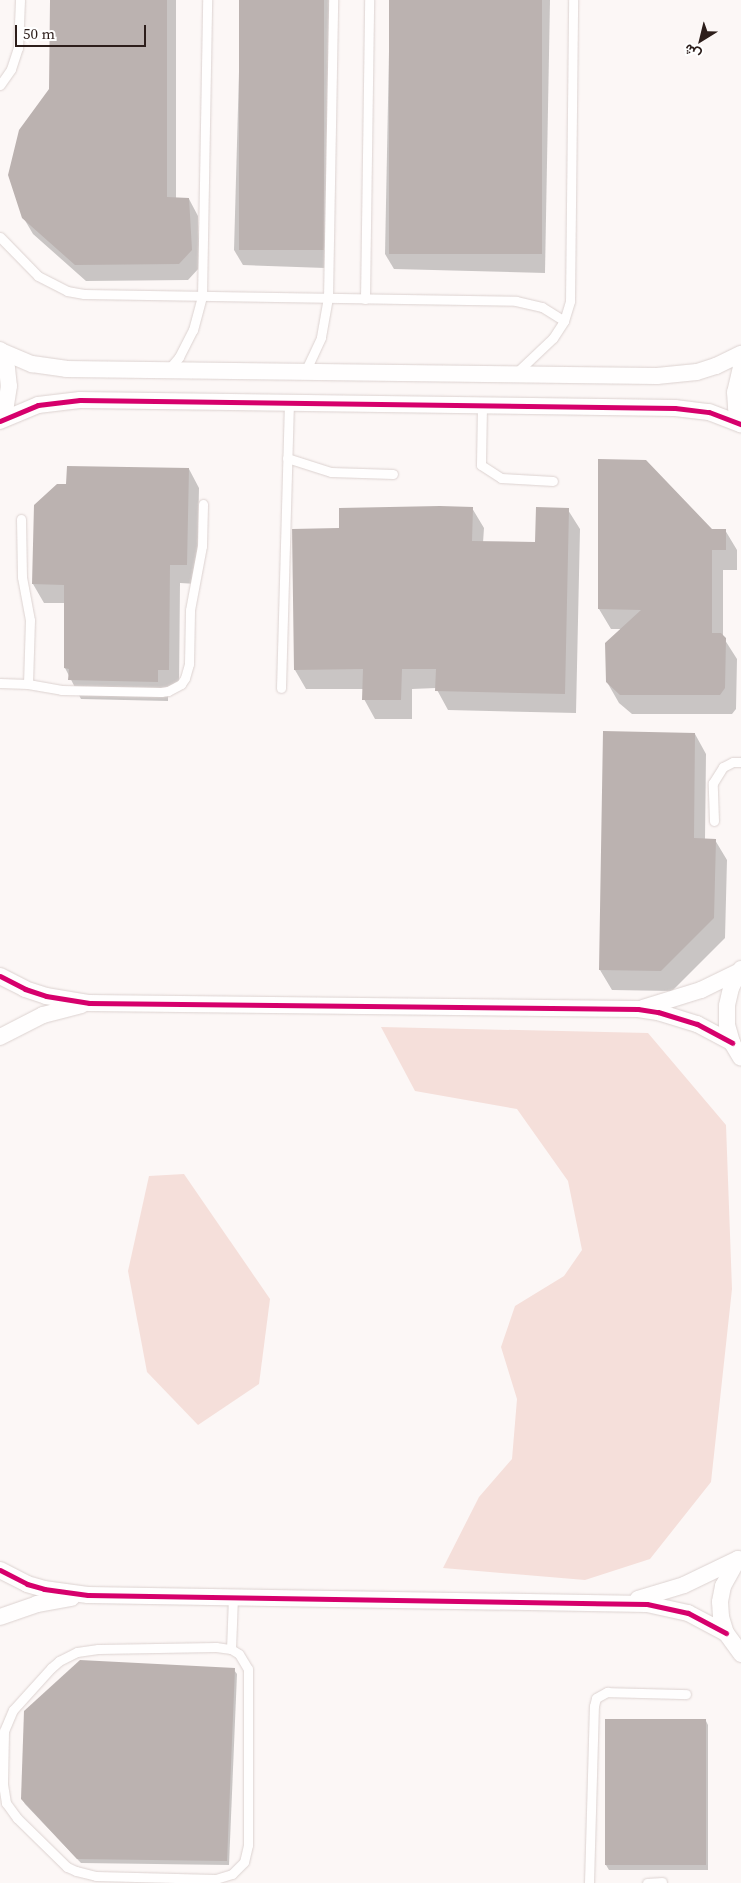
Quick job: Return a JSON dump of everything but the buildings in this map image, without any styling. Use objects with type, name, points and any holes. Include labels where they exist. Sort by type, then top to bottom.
[{"type":"street","points":[[0,350],[32,364],[49,368],[514,375],[677,375],[716,366],[741,354]]},
{"type":"street","points":[[0,350],[7,368],[9,386],[6,404],[0,419]]},
{"type":"street","points":[[741,367],[735,392],[741,424]]},
{"type":"street","points":[[0,419],[38,405],[59,401],[675,408],[709,412],[741,424]]},
{"type":"street","points":[[638,1009],[694,992],[740,970]]},
{"type":"street","points":[[740,970],[731,988],[727,1006],[727,1025],[732,1043],[741,1058]]},
{"type":"street","points":[[0,976],[25,989],[46,996],[89,1003],[638,1009],[665,1014],[697,1024],[732,1043]]},
{"type":"street","points":[[0,1036],[43,1015],[89,1003]]},
{"type":"street","points":[[626,1602],[684,1585],[739,1557]]},
{"type":"street","points":[[739,1557],[729,1571],[722,1594],[722,1617],[726,1633],[741,1654]]},
{"type":"street","points":[[0,1570],[27,1584],[44,1590],[88,1594],[626,1602],[647,1604],[688,1613],[726,1633]]},
{"type":"street","points":[[0,1617],[37,1604],[88,1594]]},
{"type":"lane","points":[[0,85],[11,70],[18,48],[20,0]]},
{"type":"lane","points":[[169,369],[193,330],[202,297],[207,0]]},
{"type":"lane","points":[[305,372],[321,337],[328,298],[334,0]]},
{"type":"lane","points":[[365,299],[370,0]]},
{"type":"lane","points":[[514,375],[553,338],[564,321],[571,290],[574,0]]},
{"type":"lane","points":[[0,237],[38,276],[67,291],[84,294],[516,301],[542,307],[564,321]]},
{"type":"lane","points":[[281,688],[288,404]]},
{"type":"lane","points":[[482,406],[481,465],[501,478],[553,481]]},
{"type":"lane","points":[[287,458],[331,472],[393,474]]},
{"type":"lane","points":[[0,683],[28,684],[61,690],[161,692],[168,691],[181,684],[186,678],[189,664],[190,610],[202,546],[203,504]]},
{"type":"lane","points":[[21,519],[22,578],[30,620],[28,684]]},
{"type":"lane","points":[[714,821],[713,782],[723,767],[734,762],[741,762]]},
{"type":"lane","points":[[231,1648],[232,1596]]},
{"type":"lane","points":[[216,1646],[231,1648],[245,1660],[248,1678],[247,1853],[239,1869],[232,1874],[216,1879],[86,1874],[76,1871],[59,1860],[11,1811],[3,1793],[6,1724],[18,1703],[59,1662],[88,1650],[216,1646]]},
{"type":"lane","points":[[589,1883],[594,1706],[596,1698],[607,1692],[686,1694]]},
{"type":"lane","points":[[647,1883],[662,1882]]},
{"type":"shaded area","points":[[381,1027],[648,1033],[726,1125],[732,1289],[711,1482],[650,1559],[585,1580],[443,1568],[479,1497],[512,1459],[517,1399],[501,1347],[515,1306],[564,1276],[582,1250],[568,1181],[517,1109],[415,1091]]},
{"type":"shaded area","points":[[184,1174],[270,1299],[259,1384],[198,1425],[147,1372],[128,1271],[149,1176]]},
{"type":"cycle path","points":[[0,421],[38,405],[80,400],[675,408],[709,412],[741,424]]},
{"type":"cycle path","points":[[0,976],[25,989],[46,996],[89,1003],[638,1009],[658,1012],[697,1024],[732,1043]]},
{"type":"cycle path","points":[[0,1570],[27,1584],[44,1589],[88,1595],[647,1604],[688,1613],[726,1633]]}]
